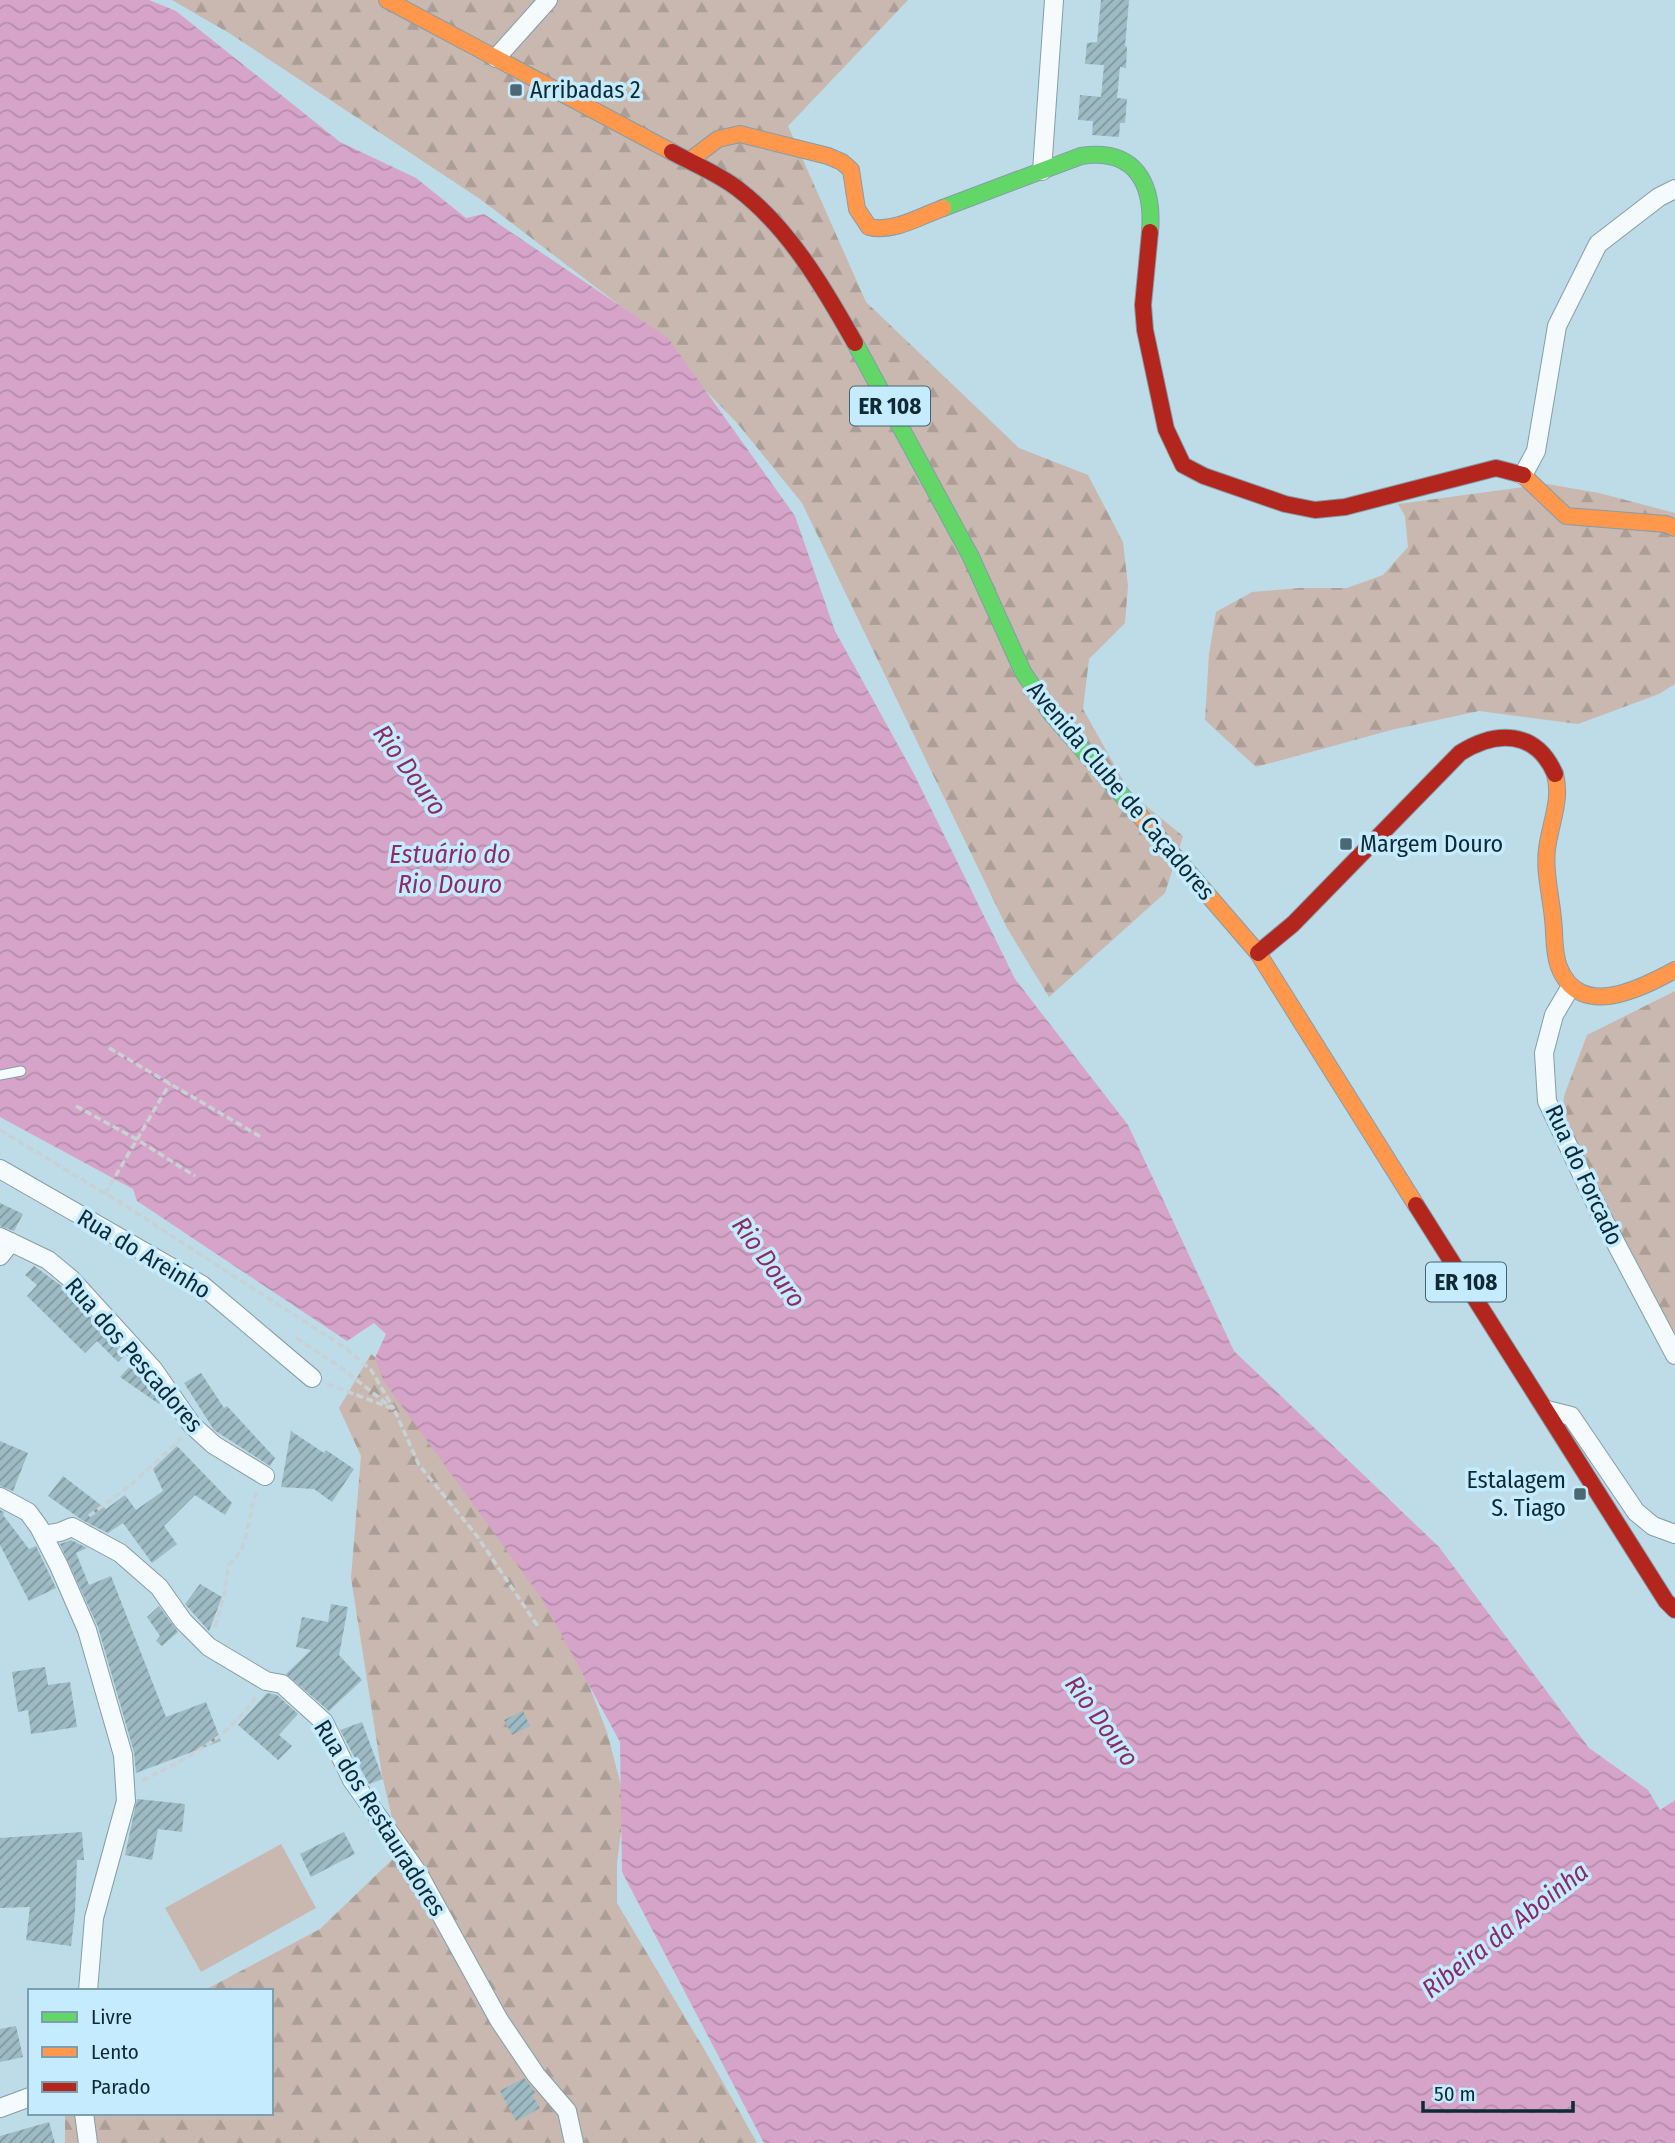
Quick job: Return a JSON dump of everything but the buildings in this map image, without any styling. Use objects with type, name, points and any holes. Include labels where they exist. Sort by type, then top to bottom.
[{"type":"main road","name":"Avenida Clube de Caçadores","points":[[387,0],[737,188],[770,217],[835,307],[918,456],[971,557],[1023,672],[1050,712],[1258,953],[1666,1601],[1675,1610]]},
{"type":"main road","points":[[689,161],[708,144],[727,135],[740,134],[828,156],[842,162],[851,170],[858,209],[869,227],[877,229],[898,225],[1081,156],[1101,153],[1121,160],[1139,172],[1150,196],[1151,216],[1143,295],[1145,330],[1166,429],[1183,465],[1204,476],[1284,505],[1315,510],[1345,507],[1496,468],[1523,474],[1566,516],[1666,524],[1675,528]]},
{"type":"main road","points":[[1258,953],[1293,925],[1460,753],[1480,740],[1494,736],[1513,737],[1532,746],[1549,761],[1557,781],[1555,811],[1546,852],[1558,967],[1570,988],[1582,995],[1600,997],[1644,987],[1675,970]]},
{"type":"street","points":[[496,58],[548,0]]},
{"type":"street","points":[[1042,171],[1054,0]]},
{"type":"street","points":[[1523,474],[1536,450],[1557,326],[1598,244],[1659,197],[1675,189]]},
{"type":"street","name":"Rua do Forcado","points":[[1570,988],[1554,1015],[1545,1053],[1547,1101],[1602,1217],[1675,1355]]},
{"type":"street","name":"Rua do Areinho","points":[[0,1169],[202,1285],[312,1378]]},
{"type":"street","name":"Rua dos Pescadores","points":[[4,1245],[48,1261],[71,1279],[153,1369],[192,1425],[214,1445],[265,1476]]},
{"type":"street","points":[[1547,1410],[1571,1416],[1636,1512],[1653,1526],[1675,1534]]},
{"type":"street","points":[[0,1497],[28,1512],[43,1535],[86,1630],[123,1755],[126,1801],[94,1918],[88,1989]]},
{"type":"street","points":[[43,1535],[72,1527]]},
{"type":"street","name":"Rua dos Restauradores","points":[[72,1527],[130,1561],[159,1587],[183,1622],[209,1647],[266,1681],[282,1684],[324,1722],[352,1780],[418,1873],[499,2020],[536,2075],[567,2111],[574,2143]]},
{"type":"street","points":[[0,2108],[28,2098]]},
{"type":"street","points":[[84,2115],[88,2143]]},
{"type":"lane","points":[[0,1076],[21,1071]]},
{"type":"path","points":[[109,1048],[261,1137]]},
{"type":"path","points":[[105,1194],[170,1083]]},
{"type":"path","points":[[76,1106],[195,1176]]},
{"type":"path","points":[[0,1130],[344,1347],[371,1370],[394,1409],[419,1465],[477,1536],[539,1628]]},
{"type":"path","points":[[312,1378],[394,1409]]},
{"type":"path","points":[[72,1527],[103,1508],[132,1484],[180,1440],[192,1425]]},
{"type":"path","points":[[209,1647],[224,1596],[229,1564],[242,1550],[252,1501],[265,1476]]},
{"type":"path","points":[[126,1790],[223,1735],[250,1705],[266,1681]]},
{"type":"green space","points":[[172,0],[908,0],[788,126],[866,302],[1019,448],[1088,475],[1123,542],[1128,586],[1125,623],[1089,659],[1083,709],[1130,793],[1183,836],[1165,893],[1049,997],[1007,928],[802,503],[737,423],[635,317],[480,199],[229,33]]},
{"type":"green space","points":[[1547,484],[1599,493],[1675,513],[1675,684],[1659,694],[1578,724],[1479,711],[1391,730],[1256,767],[1205,720],[1209,654],[1216,612],[1252,592],[1347,588],[1383,575],[1408,547],[1405,516],[1398,504]]},
{"type":"green space","points":[[1675,991],[1675,1334],[1559,1147],[1564,1096],[1587,1035]]},
{"type":"green space","points":[[371,1354],[380,1361],[584,1645],[581,1665],[607,1732],[625,1801],[617,1863],[617,1903],[757,2143],[65,2143],[65,2115],[273,2115],[273,1989],[207,1989],[320,1929],[400,1852],[382,1775],[351,1578],[361,1456],[339,1408]]},
{"type":"green space","points":[[281,1844],[316,1908],[201,1972],[165,1908]]},
{"type":"water","name":"Estuário do Rio Douro","points":[[0,0],[149,0],[176,11],[340,142],[416,178],[466,218],[484,214],[668,338],[795,516],[835,631],[914,774],[1015,979],[1128,1125],[1234,1351],[1439,1547],[1589,1748],[1648,1790],[1660,1810],[1675,1800],[1675,2143],[764,2143],[622,1872],[620,1742],[542,1599],[383,1380],[375,1358],[386,1334],[374,1323],[347,1341],[137,1201],[133,1189],[0,1117]]},
{"type":"traffic: fast","points":[[943,208],[1081,156],[1100,155],[1128,164],[1137,173],[1148,198],[1150,232]]},
{"type":"traffic: fast","points":[[855,343],[971,557],[1023,672],[1050,712],[1133,808]]},
{"type":"traffic: slow","points":[[387,0],[672,152]]},
{"type":"traffic: slow","points":[[689,161],[718,139],[740,134],[842,162],[851,170],[857,209],[869,227],[897,226],[943,208]]},
{"type":"traffic: slow","points":[[1523,475],[1566,516],[1666,524],[1675,528]]},
{"type":"traffic: slow","points":[[1555,774],[1557,793],[1546,866],[1559,967],[1569,983],[1581,993],[1596,996],[1612,996],[1628,991],[1675,970]]},
{"type":"traffic: slow","points":[[1133,808],[1258,953],[1416,1205]]},
{"type":"traffic: jam","points":[[672,152],[731,184],[773,222],[818,280],[855,343]]},
{"type":"traffic: jam","points":[[1150,232],[1143,305],[1145,330],[1166,429],[1183,465],[1204,476],[1285,504],[1315,510],[1345,507],[1496,468],[1523,475]]},
{"type":"traffic: jam","points":[[1258,953],[1293,924],[1460,753],[1487,740],[1514,738],[1537,749],[1555,774]]},
{"type":"traffic: jam","points":[[1416,1205],[1666,1601],[1675,1610]]},
{"type":"place","name":"Arribadas 2","points":[[516,90]]},
{"type":"place","name":"Margem Douro","points":[[1346,844]]},
{"type":"place","name":"Estalagem S. Tiago","points":[[1580,1494]]},
{"type":"water label","name":"Rio Douro","points":[[410,770]]},
{"type":"water label","name":"Rio Douro","points":[[769,1262]]},
{"type":"water label","name":"Rio Douro","points":[[1102,1721]]},
{"type":"water label","name":"Ribeira da Aboinha","points":[[1505,1930]]}]
